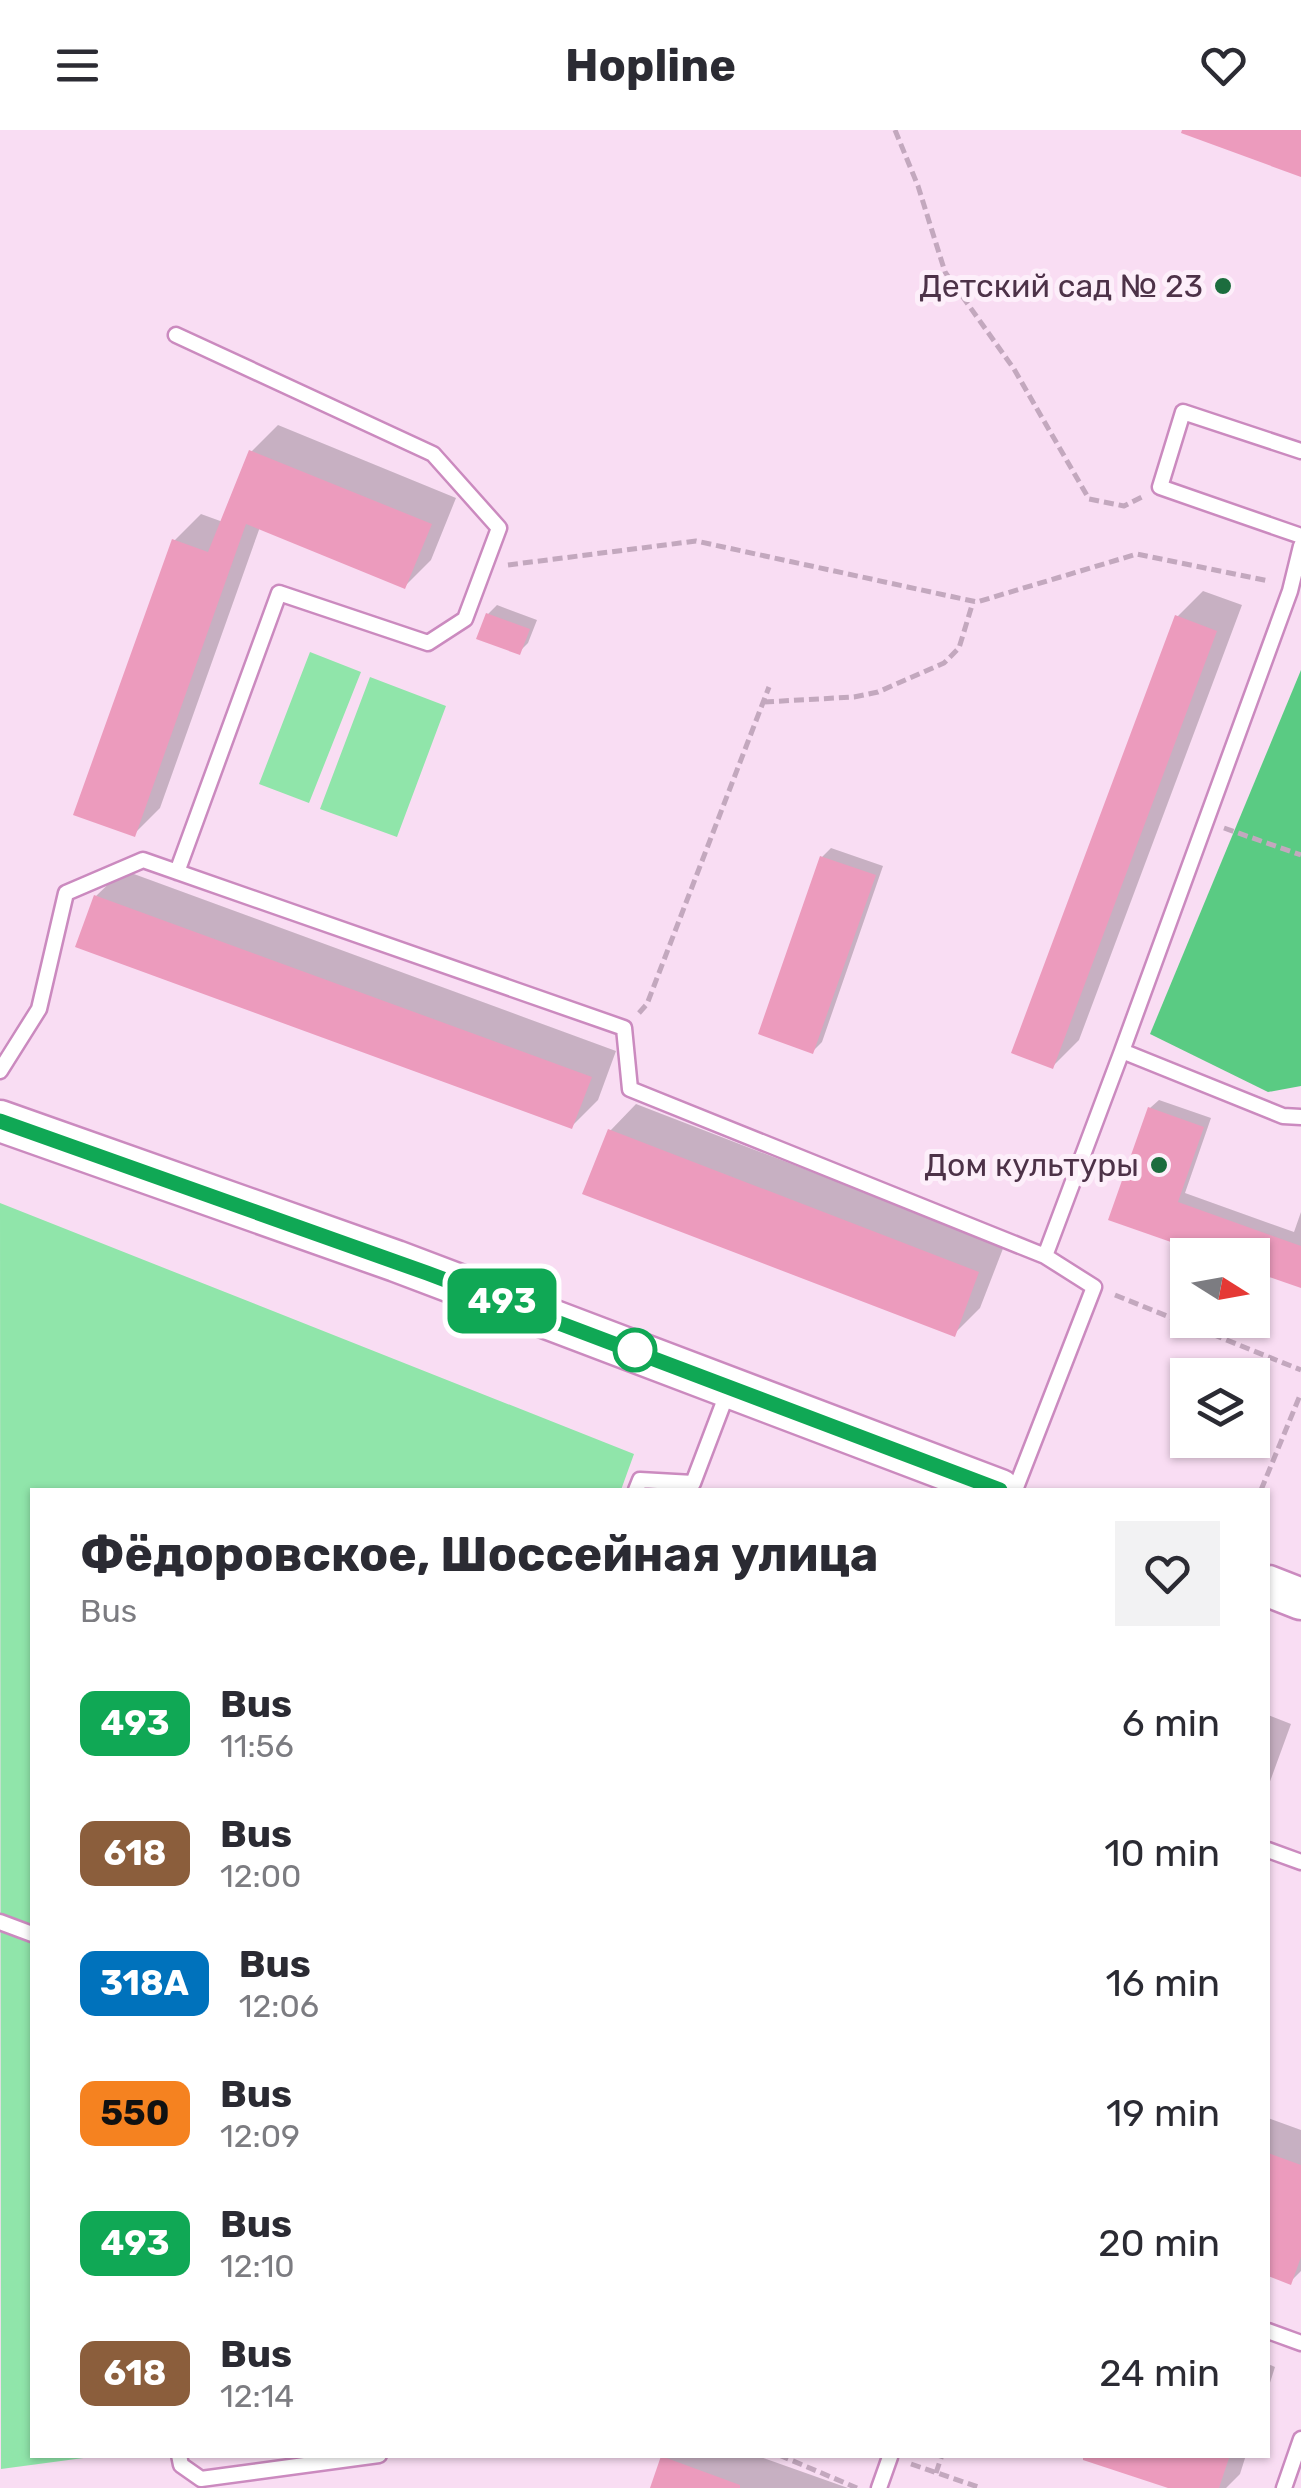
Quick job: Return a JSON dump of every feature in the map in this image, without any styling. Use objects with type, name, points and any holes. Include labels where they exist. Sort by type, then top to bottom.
[{"type":"main road","points":[[0,1121],[396,1262],[995,1488]]},
{"type":"main road","points":[[1270,1587],[1301,1598]]},
{"type":"lane","points":[[176,335],[433,454],[499,528],[465,619],[428,643],[279,592],[177,872]]},
{"type":"lane","points":[[1301,451],[1183,412],[1160,488],[1301,536]]},
{"type":"lane","points":[[1046,1256],[1291,586],[1301,546]]},
{"type":"lane","points":[[0,1071],[39,1008],[66,893],[143,860],[624,1028],[630,1090],[1046,1256],[1094,1287],[1016,1488]]},
{"type":"lane","points":[[1122,1052],[1283,1116],[1301,1117]]},
{"type":"lane","points":[[637,1488],[640,1480],[695,1487],[730,1386]]},
{"type":"lane","points":[[1270,1851],[1301,1862]]},
{"type":"lane","points":[[0,1922],[30,1933]]},
{"type":"lane","points":[[1270,2332],[1301,2343]]},
{"type":"lane","points":[[1284,2488],[1301,2439]]},
{"type":"lane","points":[[180,2458],[181,2465],[201,2479],[357,2458]]},
{"type":"lane","points":[[879,2488],[890,2458]]},
{"type":"path","points":[[895,130],[918,186],[945,272],[1014,369],[1089,499],[1124,506],[1160,488]]},
{"type":"path","points":[[484,568],[696,541],[972,602],[1137,554],[1291,586]]},
{"type":"path","points":[[764,702],[878,692],[944,663],[959,648],[972,602]]},
{"type":"path","points":[[624,1028],[647,1004],[770,687]]},
{"type":"path","points":[[1205,821],[1301,855]]},
{"type":"path","points":[[1094,1287],[1301,1370]]},
{"type":"path","points":[[1262,1488],[1301,1393]]},
{"type":"path","points":[[786,2458],[857,2488]]},
{"type":"path","points":[[893,2458],[980,2488]]},
{"type":"path","points":[[936,2473],[941,2458]]},
{"type":"green space","points":[[310,652],[361,672],[309,803],[259,784]]},
{"type":"green space","points":[[1301,670],[1301,1086],[1268,1092],[1150,1034]]},
{"type":"green space","points":[[370,677],[446,706],[397,837],[320,809]]},
{"type":"green space","points":[[0,1203],[634,1454],[622,1488],[30,1488],[30,2458],[84,2458],[1,2469]]},
{"type":"building","points":[[1301,130],[1301,177],[1181,133]]},
{"type":"building","points":[[249,450],[432,524],[405,589],[246,524],[135,837],[73,815],[172,539],[208,552]]},
{"type":"building","points":[[486,613],[530,629],[520,655],[476,639]]},
{"type":"building","points":[[1175,615],[1217,631],[1053,1069],[1011,1053]]},
{"type":"building","points":[[820,856],[876,875],[813,1054],[758,1034]]},
{"type":"building","points":[[94,895],[592,1077],[572,1129],[75,947]]},
{"type":"building","name":"Дом культуры","points":[[1148,1107],[1204,1127],[1178,1202],[1301,1246],[1301,1288],[1270,1277],[1270,1238],[1170,1238],[1170,1242],[1108,1220]]},
{"type":"building","points":[[608,1129],[979,1272],[955,1337],[582,1194]]},
{"type":"building","points":[[1270,2154],[1301,2165],[1301,2257],[1291,2285],[1270,2277]]},
{"type":"building","points":[[660,2458],[740,2485],[740,2488],[650,2488]]},
{"type":"building","points":[[1229,2458],[1219,2488],[1168,2488],[1083,2460]]},
{"type":"bus line","name":"493","points":[[0,1121],[427,1273],[995,1488]]},
{"type":"place","name":"Детский сад № 23","points":[[1223,286]]},
{"type":"place","name":"Дом культуры","points":[[1159,1165]]}]
